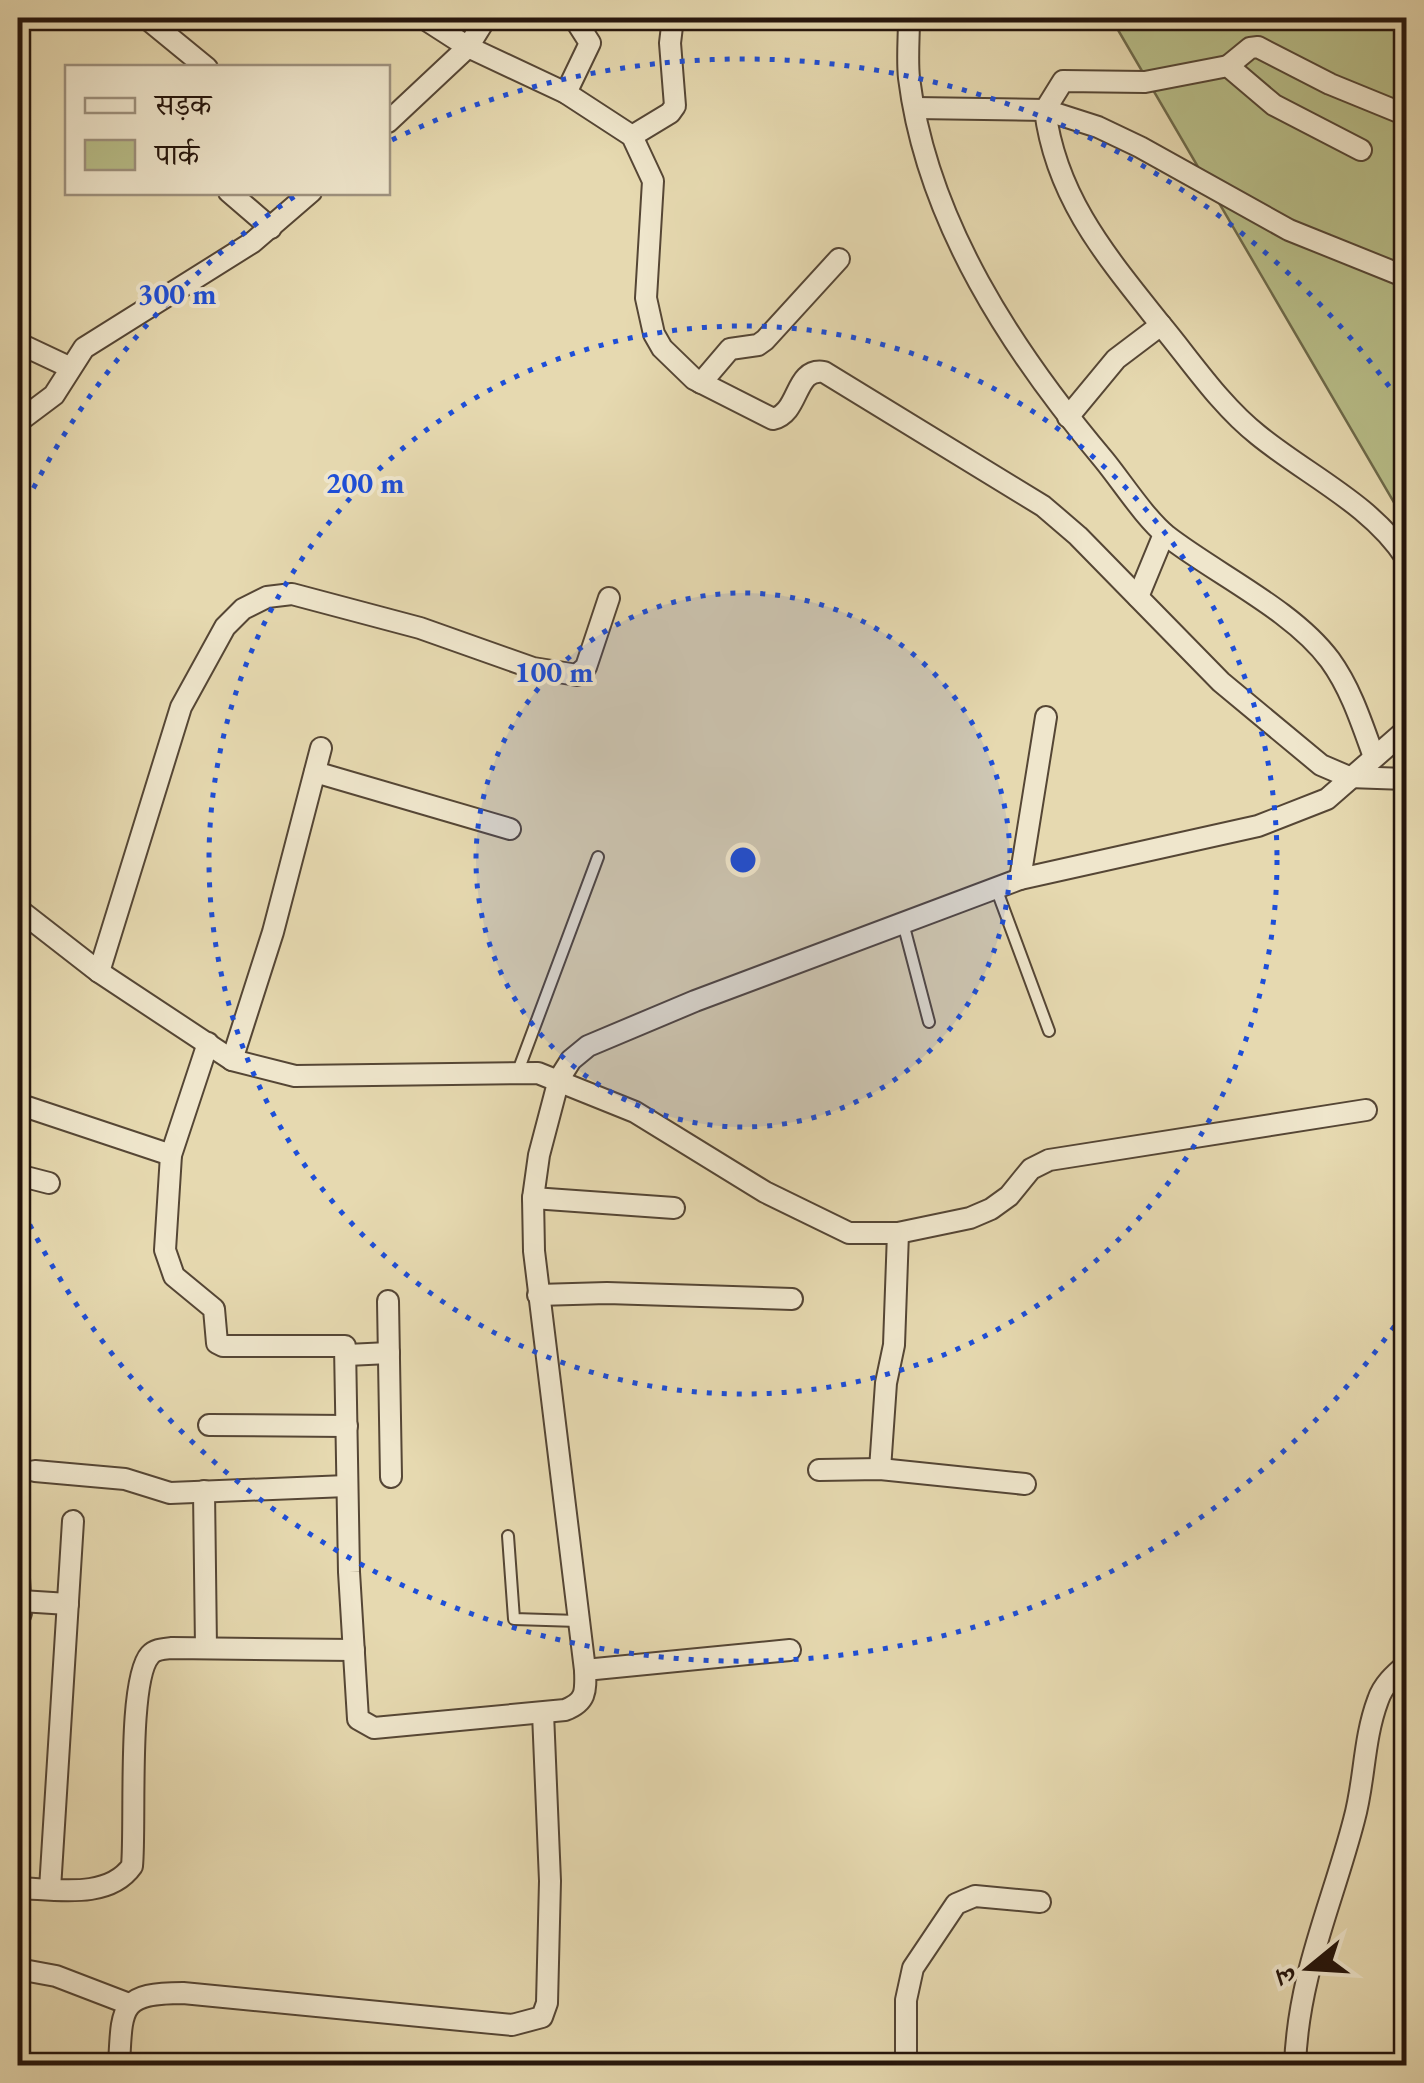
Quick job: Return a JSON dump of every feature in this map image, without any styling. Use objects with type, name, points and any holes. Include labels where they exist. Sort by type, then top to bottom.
[{"type":"street","points":[[146,18],[202,65]]},
{"type":"street","points":[[423,18],[468,47],[566,93],[632,136],[653,181],[648,316],[662,348],[702,383],[772,419],[788,412],[806,374],[814,370],[824,372],[1043,506],[1078,536],[1221,682],[1321,765],[1350,778],[1406,779]]},
{"type":"street","points":[[390,120],[468,47],[486,18]]},
{"type":"street","points":[[566,93],[590,43],[574,18]]},
{"type":"street","points":[[632,136],[675,106],[670,43],[673,18]]},
{"type":"street","points":[[910,18],[909,76],[922,145],[940,198],[1017,348],[1068,418],[1164,534],[1307,636],[1328,657],[1352,699],[1374,757]]},
{"type":"street","points":[[1406,116],[1330,84],[1258,47],[1250,48],[1228,66],[1145,82],[1064,81],[1044,110],[1048,141],[1082,222],[1161,324],[1254,433],[1374,518],[1406,558]]},
{"type":"street","points":[[1228,66],[1274,104],[1360,150]]},
{"type":"street","points":[[915,108],[1017,107],[1044,110],[1098,127],[1290,230],[1406,277]]},
{"type":"street","points":[[232,195],[271,228]]},
{"type":"street","points":[[18,422],[54,394],[84,348],[253,242],[309,195]]},
{"type":"street","points":[[702,383],[730,350],[765,340],[839,259]]},
{"type":"street","points":[[1068,418],[1116,359],[1161,324]]},
{"type":"street","points":[[18,343],[70,367]]},
{"type":"street","points":[[1138,596],[1164,534]]},
{"type":"street","points":[[99,972],[181,707],[224,627],[243,610],[267,598],[292,594],[420,628],[532,668],[577,675],[586,667],[610,598]]},
{"type":"street","points":[[1020,879],[1046,717]]},
{"type":"street","points":[[208,1043],[171,1155],[164,1224],[168,1266],[174,1276],[214,1309],[217,1342],[230,1346],[345,1346],[346,1486],[356,1710],[364,1724],[374,1728],[543,1713],[579,1704],[586,1694],[586,1670],[538,1295],[533,1198],[539,1156],[559,1079],[571,1060],[588,1046],[694,1001],[1020,879],[1258,826],[1326,799],[1406,730]]},
{"type":"street","points":[[232,1060],[273,932],[322,748]]},
{"type":"street","points":[[315,772],[510,829]]},
{"type":"street","points":[[19,916],[232,1060],[294,1076],[518,1071],[559,1079],[636,1112],[766,1192],[850,1233],[898,1233],[970,1218],[991,1210],[1009,1196],[1031,1168],[1049,1160],[1366,1110]]},
{"type":"street","points":[[18,1104],[171,1155]]},
{"type":"street","points":[[18,1174],[49,1182]]},
{"type":"street","points":[[533,1198],[674,1208]]},
{"type":"street","points":[[880,1469],[886,1383],[894,1345],[898,1233]]},
{"type":"street","points":[[538,1295],[607,1293],[792,1299]]},
{"type":"street","points":[[388,1301],[391,1477]]},
{"type":"street","points":[[347,1355],[389,1353]]},
{"type":"street","points":[[209,1426],[347,1426]]},
{"type":"street","points":[[819,1470],[880,1469],[1026,1484]]},
{"type":"street","points":[[36,1471],[125,1480],[170,1493],[346,1486]]},
{"type":"street","points":[[204,1491],[206,1648]]},
{"type":"street","points":[[50,1888],[74,1521]]},
{"type":"street","points":[[18,1561],[19,1611],[68,1604]]},
{"type":"street","points":[[18,1888],[105,1887],[124,1878],[132,1866],[134,1746],[144,1666],[149,1655],[158,1650],[206,1648],[354,1650]]},
{"type":"street","points":[[586,1670],[790,1650]]},
{"type":"street","points":[[1295,2066],[1296,2034],[1311,1954],[1355,1818],[1364,1744],[1379,1697],[1406,1666]]},
{"type":"street","points":[[120,2066],[122,2021],[130,2004],[155,1993],[512,2025],[542,2017],[547,2003],[550,1880],[543,1713]]},
{"type":"street","points":[[906,2066],[908,1984],[913,1968],[956,1904],[975,1896],[1040,1902]]},
{"type":"street","points":[[18,1969],[56,1976],[130,2004]]},
{"type":"lane","points":[[518,1071],[598,857]]},
{"type":"lane","points":[[996,888],[1049,1030]]},
{"type":"lane","points":[[903,923],[929,1022]]},
{"type":"lane","points":[[508,1536],[514,1619],[580,1621]]},
{"type":"green space","points":[[1111,18],[1406,18],[1406,523]]}]
